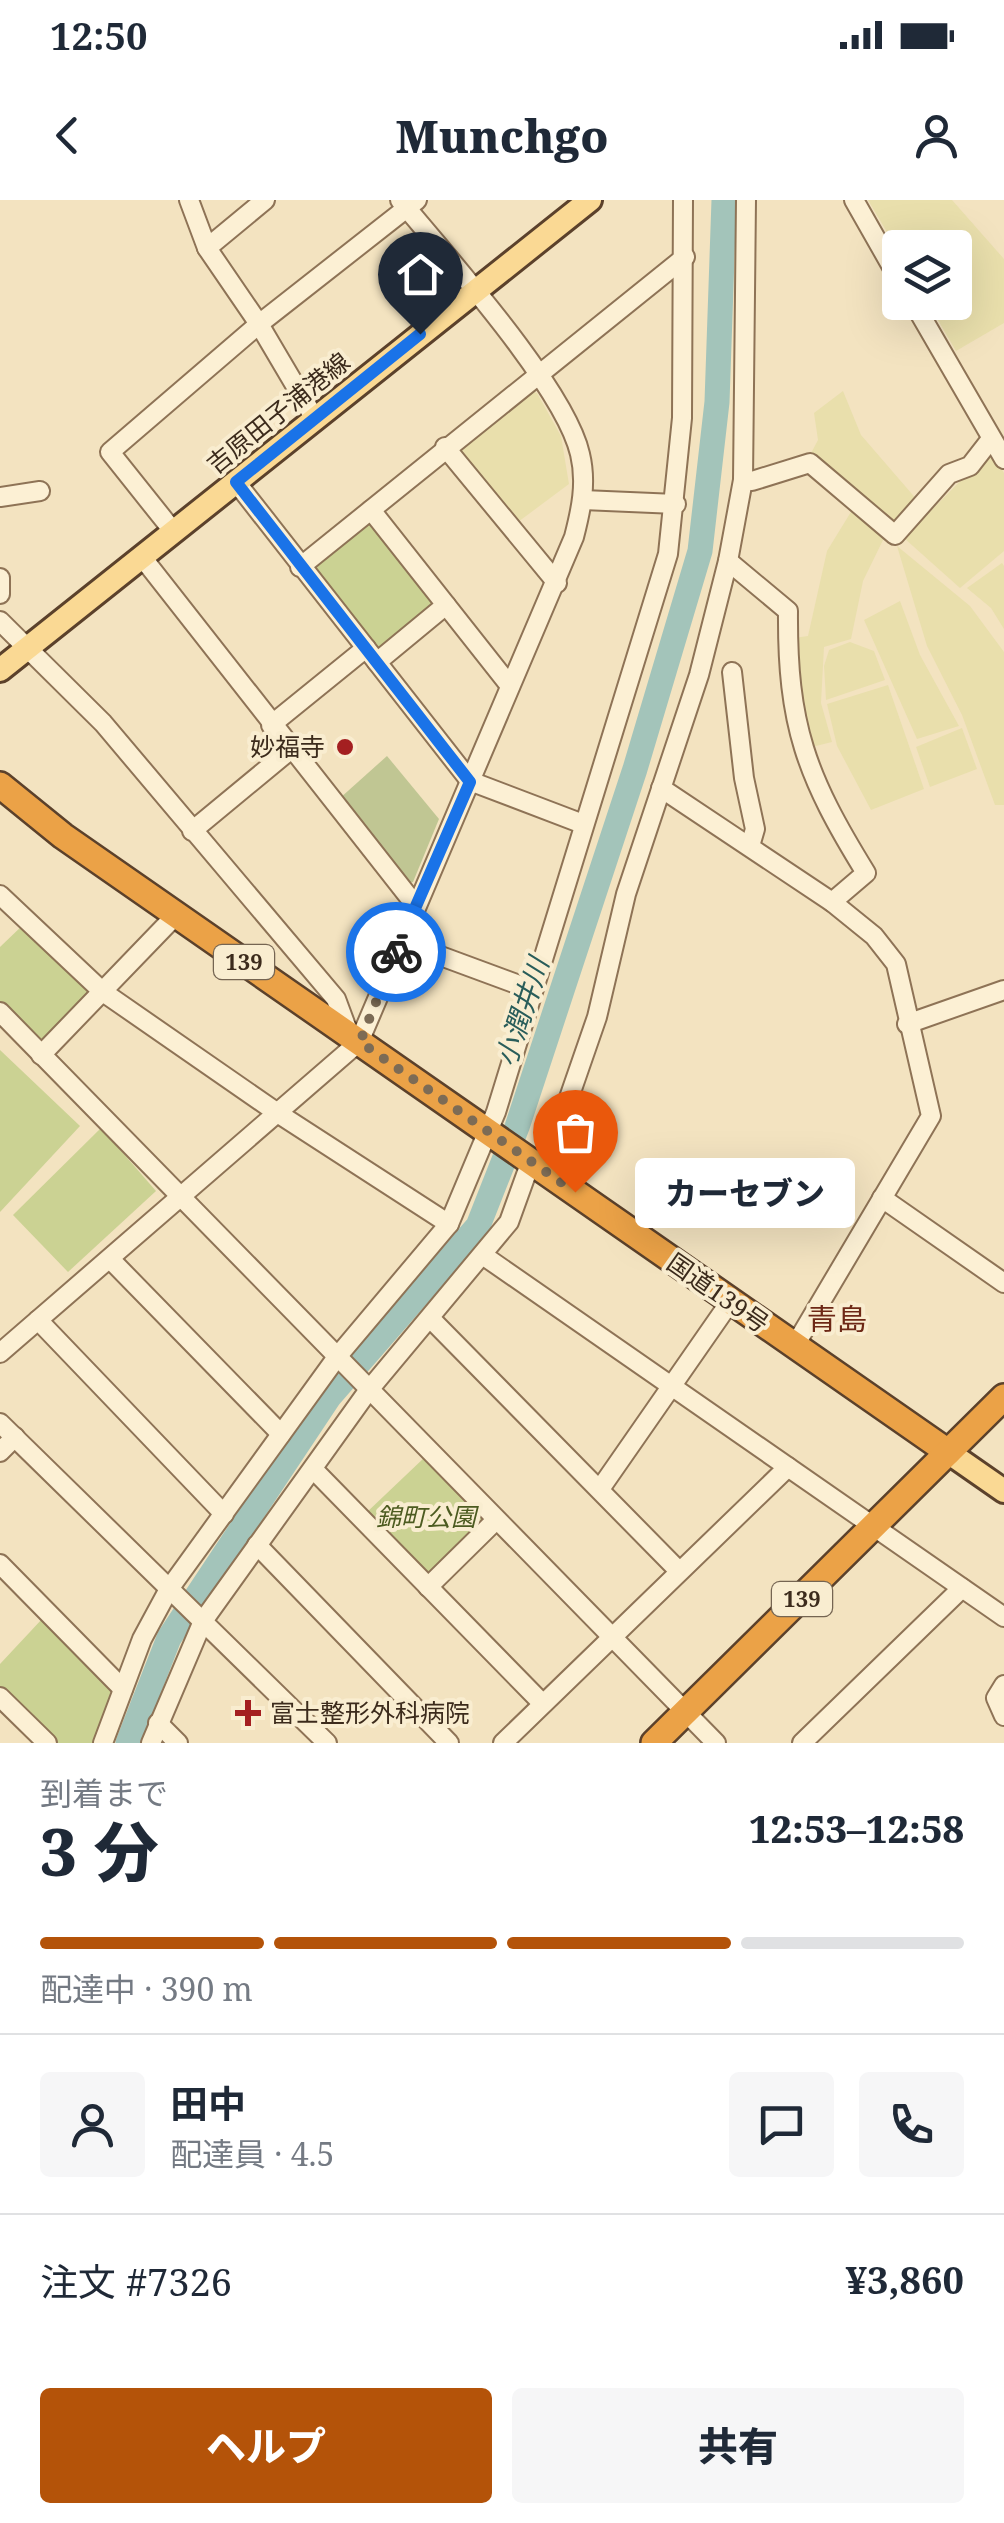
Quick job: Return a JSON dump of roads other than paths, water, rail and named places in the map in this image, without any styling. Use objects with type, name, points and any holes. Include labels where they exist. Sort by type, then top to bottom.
[{"type":"highway","name":"国道139号","points":[[0,785],[176,915],[948,1452]]},
{"type":"highway","name":"139","points":[[654,1743],[1004,1397]]},
{"type":"main road","name":"吉原田子浦港線","points":[[0,670],[590,200]]},
{"type":"main road","points":[[948,1452],[1004,1491]]},
{"type":"street","points":[[189,200],[206,248],[260,324],[315,419]]},
{"type":"street","points":[[206,248],[265,200]]},
{"type":"street","points":[[103,1743],[142,1639],[169,1589],[336,1356],[450,1224],[489,1132],[530,989],[654,609],[676,504],[685,257],[683,200]]},
{"type":"street","points":[[150,1743],[202,1621],[368,1391],[509,1222],[598,1017],[626,894],[699,675],[728,561],[743,480],[746,200]]},
{"type":"street","points":[[854,200],[882,249]]},
{"type":"street","points":[[0,1353],[279,1114],[354,1038],[557,583],[584,500],[581,456],[566,413],[408,203],[110,452],[173,532]]},
{"type":"street","points":[[300,567],[685,257]]},
{"type":"street","points":[[923,320],[1004,459]]},
{"type":"street","points":[[743,480],[752,481],[810,463],[895,535],[949,474],[970,466],[991,439]]},
{"type":"street","points":[[445,447],[557,583]]},
{"type":"street","points":[[236,482],[470,782],[583,824]]},
{"type":"street","points":[[0,497],[40,491]]},
{"type":"street","points":[[584,500],[676,504]]},
{"type":"street","points":[[371,510],[510,686]]},
{"type":"street","points":[[142,558],[416,906]]},
{"type":"street","points":[[728,561],[788,610],[790,696],[798,733],[816,784],[866,872],[832,902]]},
{"type":"street","points":[[0,578],[0,594]]},
{"type":"street","points":[[271,725],[446,605]]},
{"type":"street","points":[[0,621],[103,723],[336,999],[354,1038]]},
{"type":"street","points":[[732,672],[744,778],[755,830],[750,846]]},
{"type":"street","points":[[192,831],[290,750]]},
{"type":"street","points":[[662,788],[832,902],[874,936],[896,964],[931,1116],[794,1347]]},
{"type":"street","points":[[0,895],[104,992],[279,1114],[450,1224]]},
{"type":"street","points":[[41,1054],[176,915]]},
{"type":"street","points":[[400,941],[530,989]]},
{"type":"street","points":[[907,1024],[1004,990]]},
{"type":"street","points":[[0,1012],[716,1743]]},
{"type":"street","points":[[882,1198],[1004,1283]]},
{"type":"street","points":[[484,1256],[1004,1616]]},
{"type":"street","points":[[111,1260],[282,1434]]},
{"type":"street","points":[[600,1489],[730,1302]]},
{"type":"street","points":[[430,1318],[679,1570]]},
{"type":"street","points":[[38,1320],[224,1514]]},
{"type":"street","points":[[0,1423],[326,1743]]},
{"type":"street","points":[[0,1452],[14,1437]]},
{"type":"street","points":[[503,1743],[788,1467]]},
{"type":"street","points":[[313,1469],[542,1703]]},
{"type":"street","points":[[428,1587],[496,1520]]},
{"type":"street","points":[[256,1545],[449,1743]]},
{"type":"street","points":[[0,1564],[123,1689]]},
{"type":"street","points":[[802,1743],[962,1588]]},
{"type":"street","points":[[1004,1685],[996,1698],[1004,1716]]},
{"type":"street","points":[[0,1696],[46,1743]]},
{"type":"street","points":[[158,1723],[178,1743]]},
{"type":"waterway","name":"小潤井川","points":[[128,1743],[169,1638],[329,1397],[478,1226],[517,1127],[635,769],[700,551],[717,402],[724,200]]},
{"type":"place","name":"妙福寺","points":[[345,747]]},
{"type":"place","name":"カーセブン","points":[[575,1192]]},
{"type":"place","name":"富士整形外科病院","points":[[248,1713]]},
{"type":"district","name":"青島","points":[[837,1320]]},
{"type":"park label","name":"錦町公園","points":[[426,1517]]}]
